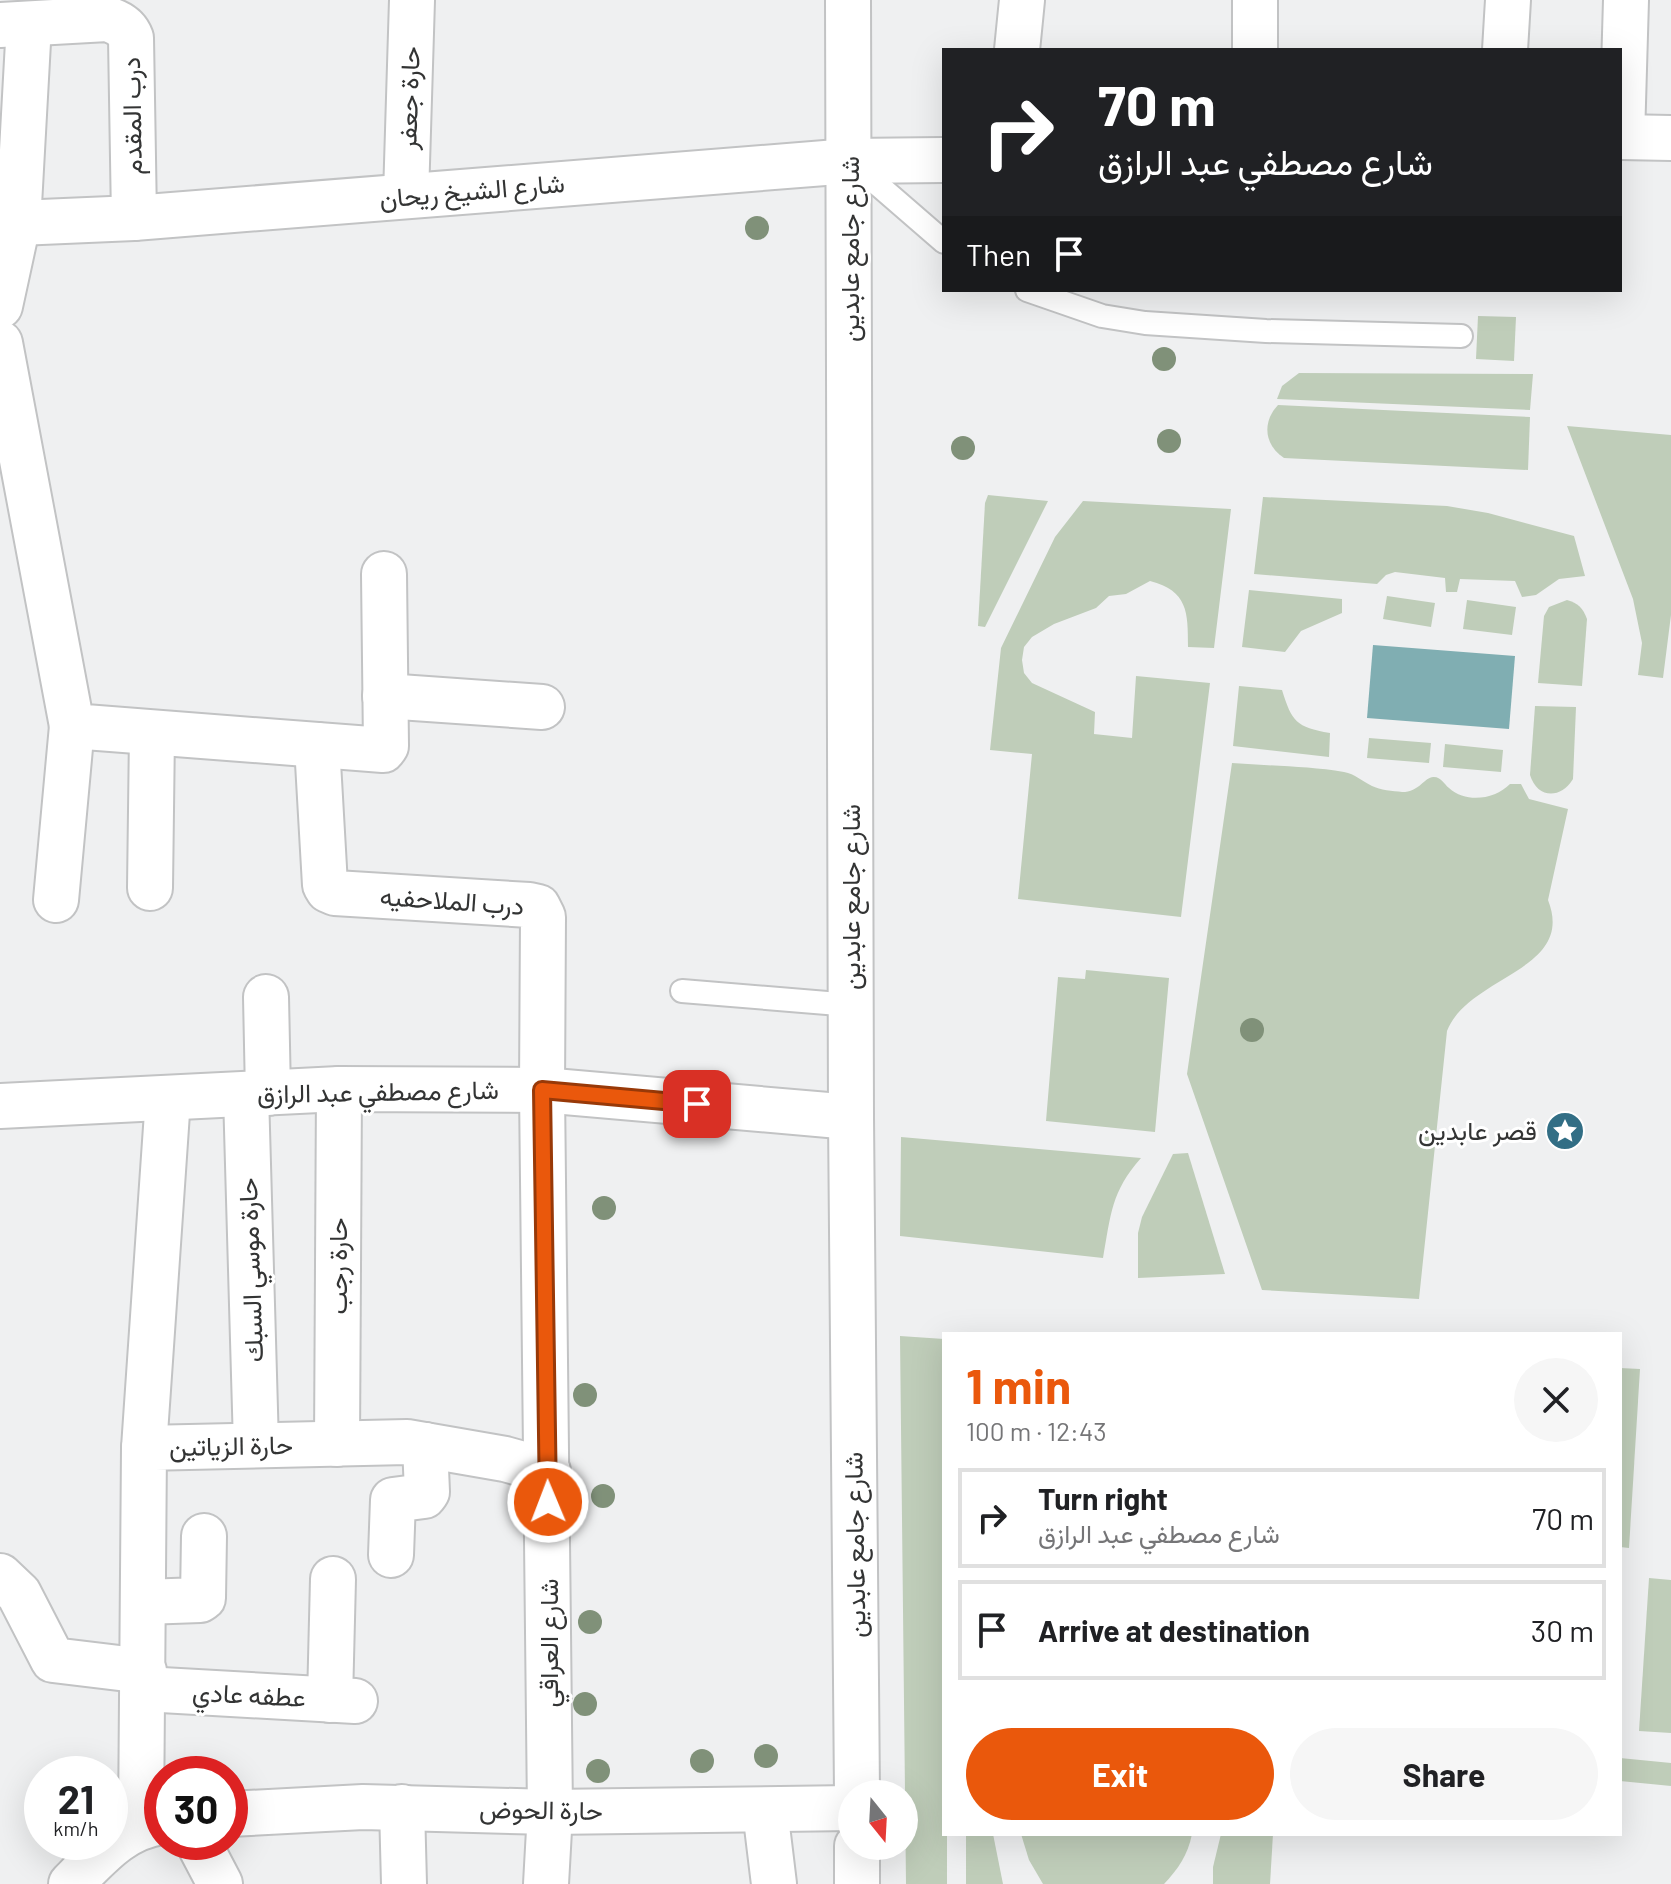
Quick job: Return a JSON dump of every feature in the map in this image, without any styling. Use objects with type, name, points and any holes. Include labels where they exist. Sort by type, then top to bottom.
[{"type":"street","name":"حارة جعفر","points":[[406,196],[412,0]]},
{"type":"street","name":"شارع جامع عابدين","points":[[848,0],[851,1117],[857,1780]]},
{"type":"street","points":[[1017,48],[1022,0]]},
{"type":"street","points":[[1255,0],[1255,48]]},
{"type":"street","points":[[1505,48],[1508,0]]},
{"type":"street","points":[[1622,110],[1626,0]]},
{"type":"street","name":"درب المقدم","points":[[15,24],[87,10],[117,21],[129,32],[134,218]]},
{"type":"street","points":[[0,306],[9,221],[15,24]]},
{"type":"street","points":[[1622,137],[1671,138]]},
{"type":"street","name":"شارع الشيخ ريحان","points":[[9,221],[134,218],[850,161],[942,160]]},
{"type":"street","points":[[0,343],[72,726],[56,900]]},
{"type":"street","points":[[72,726],[383,750],[384,574]]},
{"type":"street","points":[[385,696],[542,707]]},
{"type":"street","points":[[150,888],[152,733]]},
{"type":"street","name":"درب الملاحفيه","points":[[317,745],[325,885],[328,890],[538,907],[543,917],[542,1090]]},
{"type":"street","name":"حارة موسي السبك","points":[[256,1445],[257,1094],[266,997]]},
{"type":"street","name":"شارع مصطفي عبد الرازق","points":[[0,1106],[339,1089],[542,1090],[851,1117]]},
{"type":"street","name":"حارة رجب","points":[[337,1444],[339,1089]]},
{"type":"street","name":"شارع العراقي","points":[[542,1090],[550,1812],[546,1884]]},
{"type":"street","points":[[144,1448],[168,1098]]},
{"type":"street","name":"حارة الزياتين","points":[[148,1756],[144,1680],[144,1448],[407,1442],[505,1459],[548,1471]]},
{"type":"street","points":[[391,1555],[393,1500],[424,1496],[427,1492],[425,1445]]},
{"type":"street","points":[[144,1602],[203,1598],[204,1536]]},
{"type":"street","name":"عطفه عادي","points":[[0,1576],[19,1594],[53,1660],[144,1680],[342,1700],[333,1579]]},
{"type":"street","name":"حارة الحوض","points":[[248,1813],[363,1807],[550,1812],[838,1808]]},
{"type":"street","points":[[402,1807],[404,1884]]},
{"type":"street","points":[[765,1810],[774,1884]]},
{"type":"street","points":[[71,1884],[114,1843],[144,1828]]},
{"type":"street","points":[[207,1860],[220,1884]]},
{"type":"street","points":[[857,1860],[857,1884]]},
{"type":"lane","points":[[850,161],[942,240]]},
{"type":"lane","points":[[1033,292],[1102,316],[1145,323],[1266,331],[1461,336]]},
{"type":"lane","points":[[682,991],[851,1005]]},
{"type":"green space","points":[[1478,316],[1516,317],[1514,361],[1476,359]]},
{"type":"green space","points":[[1299,373],[1533,374],[1530,410],[1277,399],[1282,386]]},
{"type":"green space","points":[[1278,405],[1530,417],[1528,470],[1284,458],[1272,447],[1268,433],[1269,419]]},
{"type":"green space","points":[[1567,426],[1671,435],[1671,615],[1663,678],[1638,675],[1642,643],[1633,599]]},
{"type":"green space","points":[[988,495],[1048,501],[985,627],[978,626]]},
{"type":"green space","points":[[1263,497],[1447,506],[1488,513],[1574,536],[1585,576],[1559,579],[1536,595],[1522,597],[1515,581],[1460,579],[1457,592],[1446,592],[1445,578],[1395,572],[1386,575],[1377,584],[1254,574]]},
{"type":"green space","points":[[1083,501],[1231,509],[1214,648],[1188,647],[1186,613],[1179,597],[1163,585],[1150,581],[1126,594],[1109,596],[1096,608],[1054,624],[1032,637],[1024,647],[1022,660],[1024,673],[1032,683],[1095,712],[1094,734],[1132,738],[1136,676],[1210,683],[1181,917],[1018,899],[1032,754],[990,750],[1001,648],[1055,537]]},
{"type":"green space","points":[[1249,590],[1342,599],[1342,613],[1301,631],[1285,652],[1242,647]]},
{"type":"green space","points":[[1387,596],[1435,603],[1431,627],[1383,619]]},
{"type":"green space","points":[[1467,600],[1516,607],[1512,635],[1463,629]]},
{"type":"green space","points":[[1567,600],[1580,606],[1587,619],[1582,686],[1538,683],[1544,616],[1549,607]]},
{"type":"green space","points":[[1239,686],[1282,690],[1297,721],[1330,733],[1329,757],[1233,746]]},
{"type":"green space","points":[[1535,706],[1576,707],[1573,779],[1556,793],[1543,792],[1533,783],[1530,775]]},
{"type":"green space","points":[[1369,738],[1431,743],[1429,763],[1367,758]]},
{"type":"green space","points":[[1445,744],[1503,750],[1501,772],[1443,767]]},
{"type":"green space","points":[[1232,763],[1344,772],[1375,787],[1402,792],[1413,790],[1431,777],[1436,777],[1456,793],[1472,798],[1489,796],[1510,784],[1521,784],[1529,799],[1568,809],[1548,900],[1553,924],[1547,943],[1534,958],[1476,997],[1459,1012],[1447,1031],[1419,1299],[1262,1290],[1187,1074]]},
{"type":"green space","points":[[1086,970],[1169,978],[1155,1132],[1046,1121],[1058,977],[1085,979]]},
{"type":"green space","points":[[901,1137],[1141,1158],[1118,1193],[1103,1258],[900,1236]]},
{"type":"green space","points":[[1188,1153],[1225,1274],[1138,1278],[1138,1233],[1142,1217],[1173,1154]]},
{"type":"green space","points":[[900,1336],[942,1339],[942,1836],[947,1836],[947,1884],[906,1884],[906,1860],[918,1860],[918,1780],[905,1780]]},
{"type":"green space","points":[[1622,1368],[1640,1369],[1629,1548],[1622,1547]]},
{"type":"green space","points":[[1649,1578],[1671,1580],[1671,1733],[1639,1731]]},
{"type":"green space","points":[[1622,1758],[1671,1763],[1671,1786],[1622,1781]]},
{"type":"green space","points":[[966,1836],[993,1836],[1003,1884],[966,1884]]},
{"type":"green space","points":[[1022,1836],[1191,1836],[1182,1861],[1164,1884],[1043,1884],[1029,1860]]},
{"type":"green space","points":[[1221,1836],[1273,1836],[1270,1884],[1213,1884],[1213,1867]]},
{"type":"water","points":[[1373,645],[1515,656],[1509,729],[1367,718]]},
{"type":"place","name":"قصر عابدين","points":[[1565,1131]]},
{"type":"route","points":[[548,1502],[542,1090],[697,1104]]}]
